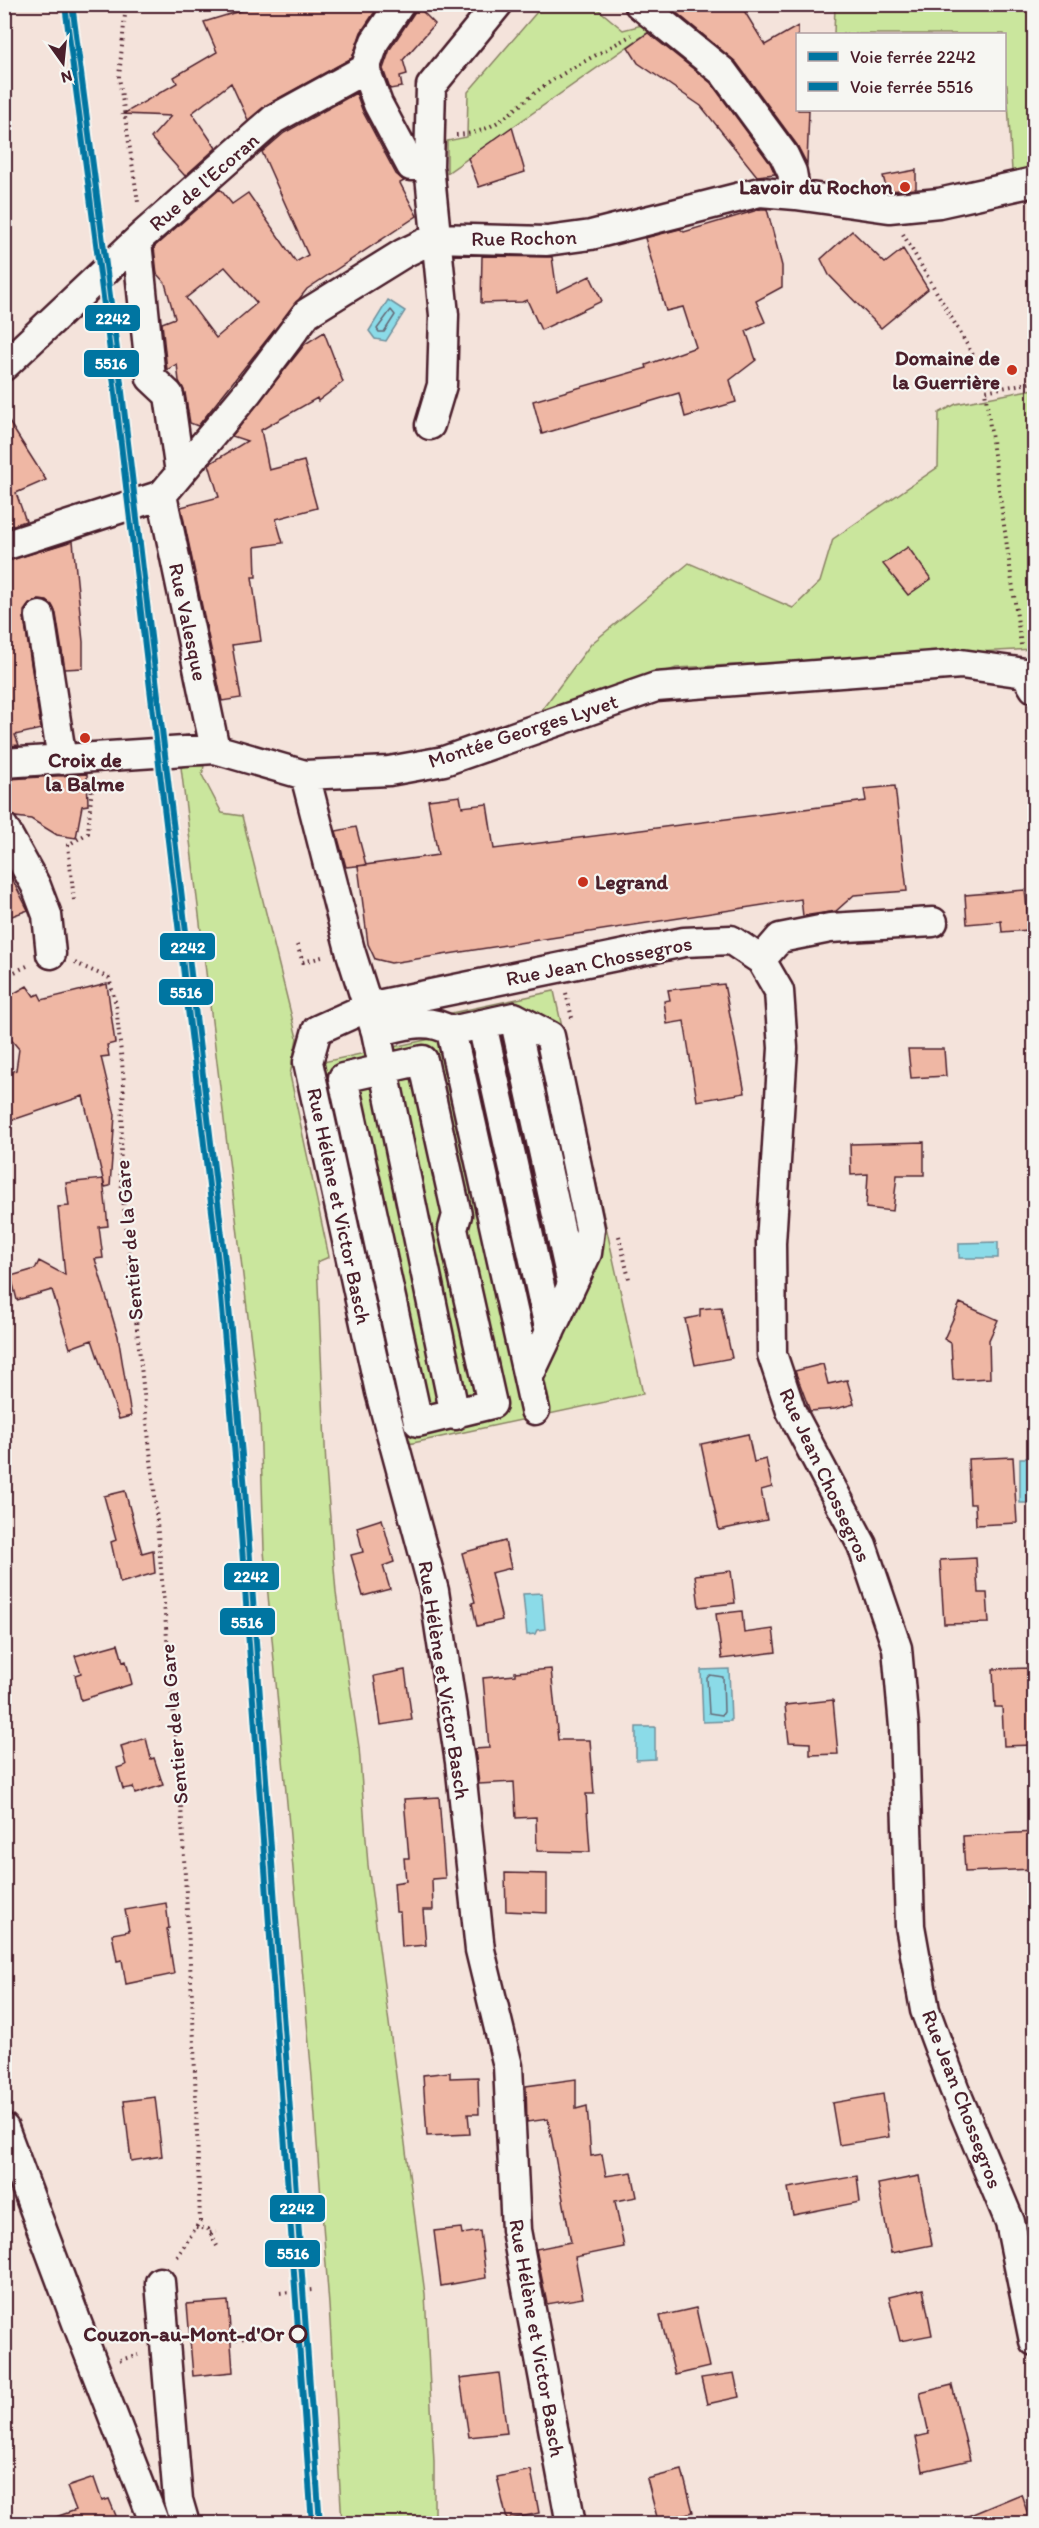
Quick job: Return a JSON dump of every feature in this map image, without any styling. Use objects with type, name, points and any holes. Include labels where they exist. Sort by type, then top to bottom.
[{"type":"street","points":[[400,4],[375,41],[365,69],[378,104],[411,166],[429,166]]},
{"type":"street","points":[[430,425],[442,385],[444,315],[429,166],[431,86],[498,4]]},
{"type":"street","points":[[649,12],[723,72],[784,155],[792,172],[796,195]]},
{"type":"street","name":"Rue de l'Ecoran","points":[[4,366],[135,243],[274,119],[365,69]]},
{"type":"street","name":"Rue Rochon","points":[[156,498],[247,393],[308,313],[404,253],[435,238],[547,241],[591,236],[760,192],[889,208],[939,203],[1035,182]]},
{"type":"street","points":[[135,243],[151,378],[169,395],[180,473]]},
{"type":"street","points":[[4,546],[156,498]]},
{"type":"street","name":"Rue Valesque","points":[[156,498],[209,749]]},
{"type":"street","points":[[40,616],[62,760]]},
{"type":"street","name":"Montée Georges Lyvet","points":[[4,763],[209,749],[305,775],[389,771],[444,761],[656,687],[961,664],[1030,680]]},
{"type":"street","points":[[305,775],[350,950],[372,1020],[384,1069],[455,1415]]},
{"type":"street","points":[[4,828],[36,886],[47,915],[51,954]]},
{"type":"street","points":[[761,960],[780,938],[830,928],[933,922]]},
{"type":"street","name":"Rue Jean Chossegros","points":[[372,1020],[684,942],[731,940],[761,960],[779,991],[783,1048],[771,1243],[772,1354],[791,1411],[862,1545],[897,1648],[904,1727],[910,1926],[925,2010],[954,2088],[1010,2222],[1035,2341]]},
{"type":"street","points":[[372,1020],[422,1022],[442,1025],[451,1030],[514,1017],[572,1284],[528,1378]]},
{"type":"street","name":"Rue Hélène et Victor Basch","points":[[372,1020],[317,1030],[308,1062],[380,1392],[434,1591],[460,1762],[480,1950],[508,2066],[516,2230],[571,2523]]},
{"type":"street","points":[[482,1024],[550,1332]]},
{"type":"street","points":[[451,1030],[535,1410]]},
{"type":"street","points":[[423,1060],[457,1215],[453,1229],[492,1404],[455,1415],[418,1422],[343,1078],[384,1069],[423,1060]]},
{"type":"street","points":[[361,1161],[442,1146]]},
{"type":"street","points":[[379,1245],[418,1236]]},
{"type":"street","points":[[4,2128],[155,2523]]},
{"type":"street","points":[[160,2282],[178,2500],[185,2523]]},
{"type":"path","points":[[126,4],[119,76],[135,243]]},
{"type":"path","points":[[469,135],[492,127],[547,84],[649,12]]},
{"type":"path","points":[[889,208],[973,355]]},
{"type":"path","points":[[1030,680],[985,391],[1035,382]]},
{"type":"path","points":[[75,911],[68,845],[88,833],[94,757]]},
{"type":"path","points":[[297,945],[303,962],[323,956]]},
{"type":"path","name":"Sentier de la Gare","points":[[51,954],[109,978],[116,1005],[124,1082],[120,1170],[154,1488],[180,1788],[193,2016],[200,2221],[160,2282]]},
{"type":"path","points":[[81,955],[82,966]]},
{"type":"path","points":[[196,2228],[208,2229],[217,2246]]},
{"type":"path","points":[[210,2233],[216,2232]]},
{"type":"path","points":[[280,2293],[312,2290]]},
{"type":"path","points":[[236,2339],[266,2336]]},
{"type":"path","points":[[123,2359],[145,2353]]},
{"type":"green space","points":[[543,5],[593,5],[623,30],[646,24],[654,28],[447,173],[447,141],[467,137],[468,92]]},
{"type":"green space","points":[[835,5],[1034,5],[1034,167],[1012,171],[1006,85],[1006,33],[834,33]]},
{"type":"green space","points":[[1034,389],[1034,649],[676,668],[532,723],[591,644],[689,563],[793,608],[820,582],[833,539],[938,467],[939,413],[956,404]]},
{"type":"green space","points":[[204,766],[202,775],[222,813],[242,816],[297,1038],[290,1075],[329,1257],[317,1262],[326,1468],[336,1593],[359,1747],[368,1865],[425,2294],[434,2462],[434,2523],[342,2523],[312,2077],[264,1551],[260,1415],[181,767]]},
{"type":"green space","points":[[554,991],[643,1394],[408,1444],[323,1062],[435,1038],[447,1014]]},
{"type":"water","points":[[388,300],[405,311],[386,341],[375,339],[369,331]]},
{"type":"water","points":[[998,1242],[998,1258],[959,1258],[959,1243]]},
{"type":"water","points":[[1020,1458],[1034,1458],[1034,1503],[1020,1503]]},
{"type":"water","points":[[542,1593],[545,1629],[527,1635],[523,1594]]},
{"type":"water","points":[[729,1669],[731,1721],[703,1722],[701,1670]]},
{"type":"water","points":[[636,1727],[655,1727],[655,1759],[636,1760]]},
{"type":"building","points":[[263,4],[380,4],[361,32],[352,58],[266,105],[248,120],[231,83],[192,113],[216,148],[185,176],[151,138],[171,116],[123,114],[177,83],[174,77],[217,52],[204,22]]},
{"type":"building","points":[[666,4],[740,4],[765,45],[798,26],[798,33],[796,33],[796,111],[809,111],[807,164],[797,145],[736,62]]},
{"type":"building","points":[[416,5],[435,24],[403,60],[407,74],[400,76],[402,87],[390,89],[383,69],[390,49],[414,13]]},
{"type":"building","points":[[648,33],[711,83],[770,163],[775,174],[757,176],[701,106],[638,63],[628,47]]},
{"type":"building","points":[[356,93],[363,112],[396,174],[404,181],[400,183],[417,216],[307,289],[198,426],[190,423],[177,364],[167,370],[162,323],[175,318],[165,283],[157,274],[154,247],[220,189],[232,204],[248,193],[296,262],[308,255],[262,152],[284,133]],"holes":[[[225,267],[257,303],[216,338],[186,298]]]},
{"type":"building","points":[[512,127],[525,172],[479,187],[468,158]]},
{"type":"building","points":[[916,170],[916,189],[887,191],[883,176]]},
{"type":"building","points":[[767,209],[782,266],[782,287],[756,301],[765,322],[746,331],[756,360],[730,380],[736,402],[685,417],[679,393],[542,434],[533,401],[647,368],[646,365],[696,347],[683,307],[666,311],[645,238],[680,229],[684,232]]},
{"type":"building","points":[[852,231],[885,263],[903,249],[928,289],[881,328],[829,275],[821,259]]},
{"type":"building","points":[[482,256],[552,257],[557,292],[590,276],[602,301],[541,330],[527,300],[481,303]]},
{"type":"building","points":[[324,332],[343,382],[318,401],[317,398],[261,430],[269,470],[304,461],[317,508],[276,519],[283,543],[255,547],[256,577],[252,577],[261,641],[232,645],[241,698],[222,701],[181,507],[219,497],[209,464],[247,441],[232,436],[305,344]]},
{"type":"building","points":[[4,414],[46,480],[16,493],[26,521],[4,528]]},
{"type":"building","points":[[73,541],[83,642],[83,668],[65,669],[56,614],[52,605],[47,601],[38,600],[29,604],[24,611],[24,618],[41,729],[15,735],[19,745],[8,746],[8,737],[4,738],[4,562]]},
{"type":"building","points":[[908,547],[931,579],[908,595],[883,564]]},
{"type":"building","points":[[87,774],[88,805],[82,806],[76,838],[57,835],[31,819],[16,817],[10,813],[9,779]]},
{"type":"building","name":"Legrand","points":[[895,786],[907,891],[854,895],[836,911],[803,916],[801,899],[391,963],[375,959],[368,944],[358,866],[438,855],[428,800],[460,796],[462,807],[487,804],[494,849],[866,801],[864,789]]},
{"type":"building","points":[[356,827],[366,865],[346,867],[336,831]]},
{"type":"building","points":[[4,863],[28,910],[4,919]]},
{"type":"building","points":[[1025,890],[1029,930],[1002,932],[1001,921],[967,924],[965,895]]},
{"type":"building","points":[[107,984],[115,1043],[107,1045],[109,1056],[101,1057],[115,1115],[110,1186],[105,1187],[83,1096],[4,1123],[4,1076],[16,1070],[19,1049],[4,1031],[4,999],[27,986],[34,996],[39,994],[42,1000]]},
{"type":"building","points":[[724,984],[745,1093],[697,1101],[684,1021],[667,1024],[664,1001],[670,1000],[668,990]]},
{"type":"building","points":[[908,1049],[944,1049],[946,1076],[911,1078]]},
{"type":"building","points":[[924,1142],[924,1175],[897,1175],[893,1211],[866,1208],[868,1174],[851,1175],[850,1144]]},
{"type":"building","points":[[103,1179],[108,1226],[99,1227],[103,1258],[95,1259],[118,1336],[131,1416],[119,1419],[92,1340],[70,1348],[52,1290],[17,1300],[11,1276],[35,1269],[39,1261],[65,1275],[58,1207],[69,1206],[66,1183]]},
{"type":"building","points":[[960,1303],[998,1320],[989,1340],[990,1378],[953,1380],[951,1343],[944,1339]]},
{"type":"building","points":[[721,1307],[732,1358],[695,1365],[685,1319],[700,1316],[700,1309]]},
{"type":"building","points":[[823,1364],[828,1384],[847,1380],[854,1404],[835,1409],[810,1411],[795,1371]]},
{"type":"building","points":[[748,1434],[754,1462],[766,1459],[772,1487],[761,1490],[767,1520],[719,1530],[701,1444]]},
{"type":"building","points":[[1013,1457],[1017,1523],[976,1525],[975,1504],[970,1504],[968,1459]]},
{"type":"building","points":[[125,1491],[142,1553],[153,1550],[155,1573],[120,1583],[111,1542],[116,1540],[104,1496]]},
{"type":"building","points":[[382,1519],[394,1562],[383,1566],[390,1589],[363,1596],[351,1555],[363,1552],[357,1527]]},
{"type":"building","points":[[505,1541],[511,1568],[491,1573],[502,1620],[477,1626],[472,1603],[475,1602],[462,1553]]},
{"type":"building","points":[[976,1558],[978,1593],[987,1593],[989,1623],[944,1624],[940,1560]]},
{"type":"building","points":[[731,1571],[735,1603],[699,1607],[695,1575]]},
{"type":"building","points":[[742,1611],[744,1633],[773,1629],[776,1652],[722,1659],[716,1614]]},
{"type":"building","points":[[118,1644],[123,1662],[126,1661],[132,1684],[81,1700],[75,1675],[81,1673],[75,1656]]},
{"type":"building","points":[[1035,1668],[1035,1745],[1004,1746],[1002,1707],[995,1707],[993,1669]]},
{"type":"building","points":[[551,1669],[558,1740],[590,1740],[594,1794],[586,1794],[590,1852],[537,1851],[536,1817],[516,1818],[514,1782],[479,1784],[475,1749],[489,1748],[483,1678]]},
{"type":"building","points":[[405,1670],[412,1720],[381,1725],[374,1676]]},
{"type":"building","points":[[833,1700],[838,1754],[810,1755],[810,1743],[789,1742],[785,1705]]},
{"type":"building","points":[[146,1738],[151,1759],[154,1758],[163,1785],[135,1794],[133,1787],[123,1789],[117,1768],[126,1765],[121,1746]]},
{"type":"building","points":[[439,1797],[445,1878],[432,1879],[433,1910],[423,1910],[426,1945],[402,1947],[400,1912],[396,1912],[394,1883],[406,1881],[404,1858],[409,1858],[404,1799]]},
{"type":"building","points":[[1035,1832],[1035,1869],[965,1872],[963,1836]]},
{"type":"building","points":[[505,1873],[547,1874],[547,1913],[506,1911]]},
{"type":"building","points":[[166,1903],[169,1928],[167,1929],[174,1974],[126,1984],[122,1960],[117,1961],[112,1934],[129,1931],[125,1910]]},
{"type":"building","points":[[450,2072],[450,2078],[478,2077],[479,2114],[468,2114],[470,2134],[427,2136],[423,2075]]},
{"type":"building","points":[[576,2079],[576,2109],[587,2106],[591,2156],[602,2154],[606,2176],[632,2172],[637,2197],[615,2201],[624,2247],[575,2257],[583,2298],[547,2304],[536,2249],[571,2242],[548,2119],[527,2122],[526,2086]]},
{"type":"building","points":[[883,2094],[889,2137],[839,2145],[832,2103]]},
{"type":"building","points":[[155,2097],[162,2156],[131,2161],[124,2101]]},
{"type":"building","points":[[857,2176],[860,2202],[793,2215],[788,2188]]},
{"type":"building","points":[[919,2176],[932,2245],[891,2253],[878,2184]]},
{"type":"building","points":[[461,2228],[462,2234],[480,2231],[486,2278],[441,2286],[434,2231]]},
{"type":"building","points":[[923,2289],[932,2335],[900,2341],[889,2297]]},
{"type":"building","name":"Couzon-au-Mont-d'Or","points":[[228,2301],[233,2372],[193,2376],[187,2304]]},
{"type":"building","points":[[696,2308],[709,2367],[675,2375],[660,2316]]},
{"type":"building","points":[[499,2373],[507,2433],[469,2437],[460,2378]]},
{"type":"building","points":[[734,2373],[739,2397],[707,2404],[701,2378]]},
{"type":"building","points":[[952,2385],[970,2460],[923,2471],[916,2437],[929,2434],[920,2393]]},
{"type":"building","points":[[531,2470],[539,2513],[507,2520],[497,2477]]},
{"type":"building","points":[[682,2470],[693,2512],[658,2521],[647,2479]]},
{"type":"building","points":[[94,2478],[102,2501],[109,2499],[119,2523],[48,2523],[47,2520],[76,2510],[67,2487]]},
{"type":"building","points":[[1021,2494],[1031,2523],[951,2523]]},
{"type":"rail line","name":"2242","points":[[72,4],[117,350],[225,1261],[245,1490],[320,2524]]},
{"type":"rail line","name":"5516","points":[[65,5],[110,351],[218,1262],[238,1491],[312,2524]]},
{"type":"place","name":"Lavoir du Rochon","points":[[905,187]]},
{"type":"place","name":"Domaine de la Guerrière","points":[[1012,370]]},
{"type":"place","name":"Croix de la Balme","points":[[85,738]]},
{"type":"place","name":"Legrand","points":[[583,882]]},
{"type":"place","name":"Couzon-au-Mont-d'Or","points":[[298,2334]]}]
